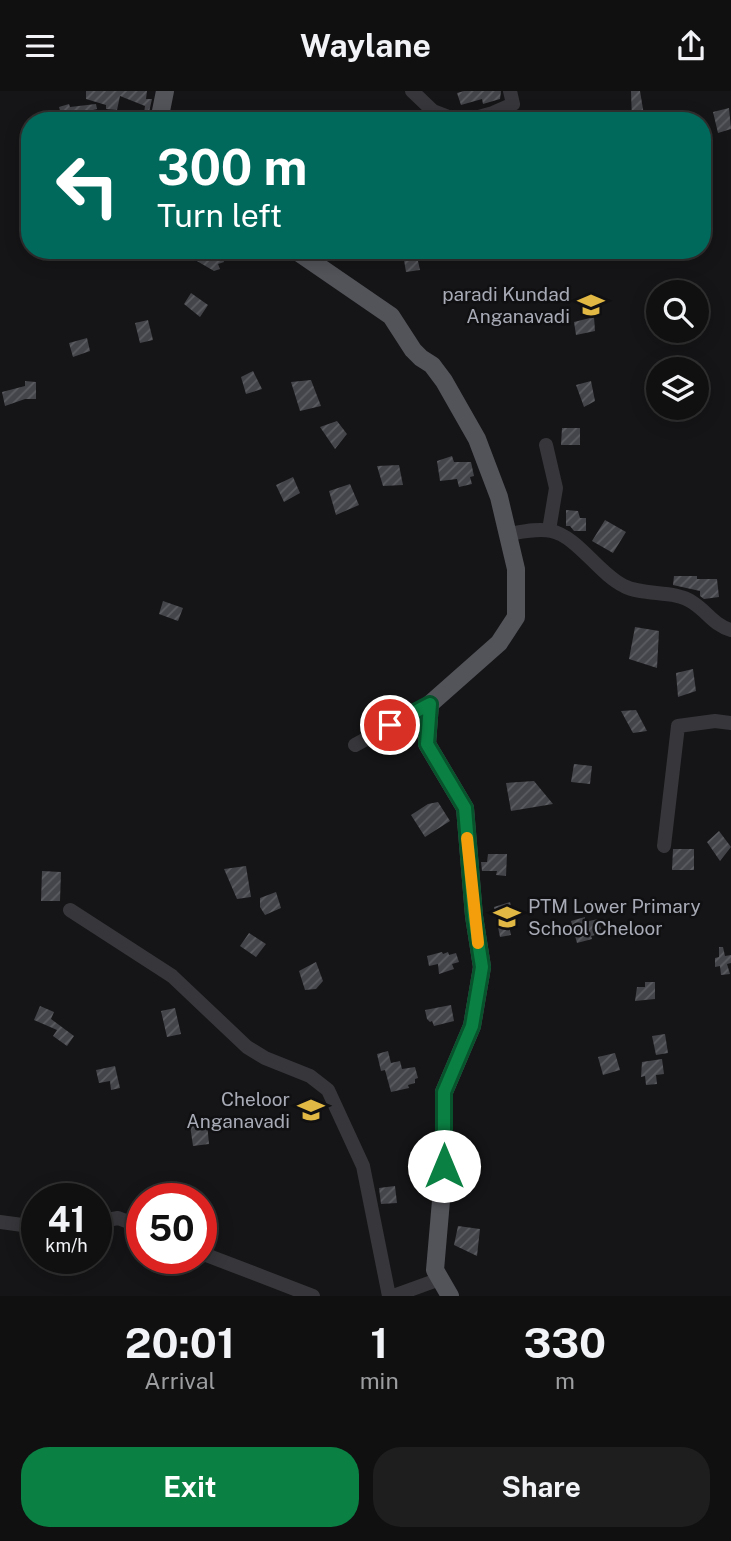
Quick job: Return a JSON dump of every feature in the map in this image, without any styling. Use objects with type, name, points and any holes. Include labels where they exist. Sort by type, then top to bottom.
[{"type":"main road","points":[[161,112],[165,91]]},
{"type":"main road","points":[[308,259],[391,316],[413,350],[432,365],[444,381],[477,439],[499,497],[516,569],[516,617],[499,643],[430,704],[427,744],[465,808],[474,916],[482,967],[472,1026],[444,1092],[444,1166],[435,1270],[450,1296]]},
{"type":"street","points":[[412,91],[436,112]]},
{"type":"street","points":[[495,112],[513,104],[510,91]]},
{"type":"street","points":[[546,445],[556,488],[549,530]]},
{"type":"street","points":[[508,534],[549,530],[562,535],[623,586],[682,597],[693,602],[721,627],[731,630]]},
{"type":"street","points":[[355,744],[430,704]]},
{"type":"street","points":[[664,846],[678,726],[715,721],[731,723]]},
{"type":"street","points":[[70,910],[172,976],[247,1047],[265,1058],[310,1076],[328,1090],[363,1166],[391,1296],[440,1279]]},
{"type":"street","points":[[0,1222],[21,1225]]},
{"type":"street","points":[[217,1259],[313,1296]]},
{"type":"building","points":[[86,91],[147,91],[146,99],[152,99],[149,112],[144,112],[145,106],[120,96],[117,110],[106,109],[106,105],[86,99]]},
{"type":"building","points":[[501,91],[500,99],[483,104],[482,99],[461,105],[457,93]]},
{"type":"building","points":[[631,91],[640,91],[644,112],[632,112]]},
{"type":"building","points":[[69,104],[70,107],[96,104],[97,109],[60,112],[59,107]]},
{"type":"building","points":[[729,108],[731,129],[718,133],[713,112]]},
{"type":"building","points":[[193,259],[223,259],[224,262],[218,264],[220,269],[214,271]]},
{"type":"building","points":[[404,259],[418,259],[420,270],[406,272]]},
{"type":"building","points":[[191,293],[208,305],[200,317],[184,304]]},
{"type":"building","points":[[594,317],[595,331],[576,335],[574,322]]},
{"type":"building","points":[[148,320],[153,340],[140,343],[135,323]]},
{"type":"building","points":[[87,338],[90,351],[73,357],[69,343]]},
{"type":"building","points":[[253,371],[262,389],[246,394],[241,377]]},
{"type":"building","points":[[311,380],[321,406],[300,411],[291,382]]},
{"type":"building","points":[[25,381],[36,382],[36,399],[25,399],[5,406],[2,392],[25,386]]},
{"type":"building","points":[[591,381],[595,401],[584,407],[576,385]]},
{"type":"building","points":[[337,421],[347,434],[335,449],[320,427]]},
{"type":"building","points":[[562,428],[580,428],[580,445],[561,445]]},
{"type":"building","points":[[452,456],[454,462],[471,462],[474,476],[470,477],[472,484],[459,487],[457,479],[440,481],[437,461]]},
{"type":"building","points":[[399,465],[403,485],[383,486],[377,466]]},
{"type":"building","points":[[293,477],[300,493],[284,502],[276,485]]},
{"type":"building","points":[[350,484],[359,505],[336,515],[329,491]]},
{"type":"building","points":[[566,510],[578,511],[580,518],[586,518],[586,531],[574,531],[570,526],[566,526]]},
{"type":"building","points":[[605,520],[626,532],[613,553],[592,541]]},
{"type":"building","points":[[674,576],[717,579],[719,597],[704,599],[700,596],[700,591],[673,585]]},
{"type":"building","points":[[163,601],[183,608],[178,621],[159,614]]},
{"type":"building","points":[[635,627],[659,631],[657,668],[629,659]]},
{"type":"building","points":[[693,669],[696,691],[678,697],[676,673]]},
{"type":"building","points":[[636,710],[647,731],[633,733],[621,711]]},
{"type":"building","points":[[574,764],[592,766],[590,784],[571,782]]},
{"type":"building","points":[[534,781],[553,804],[511,811],[506,783]]},
{"type":"building","points":[[438,802],[450,821],[425,837],[411,815],[428,804]]},
{"type":"building","points":[[719,831],[731,847],[720,861],[707,842]]},
{"type":"building","points":[[673,849],[694,849],[694,870],[672,870]]},
{"type":"building","points":[[488,854],[507,854],[506,876],[496,875],[497,871],[482,871],[481,862],[487,862]]},
{"type":"building","points":[[246,866],[251,897],[237,899],[224,869]]},
{"type":"building","points":[[42,871],[61,872],[60,901],[41,901]]},
{"type":"building","points":[[276,892],[281,908],[265,915],[260,907],[260,898]]},
{"type":"building","points":[[510,902],[515,925],[509,926],[511,935],[500,937],[494,907]]},
{"type":"building","points":[[585,917],[585,922],[598,919],[601,929],[594,932],[592,939],[577,943],[571,921]]},
{"type":"building","points":[[249,933],[266,944],[256,957],[240,946]]},
{"type":"building","points":[[719,947],[723,947],[725,956],[731,955],[731,963],[727,964],[730,974],[721,975],[720,966],[715,967]]},
{"type":"building","points":[[448,952],[449,955],[456,953],[459,962],[452,964],[454,969],[439,974],[438,964],[429,966],[427,956]]},
{"type":"building","points":[[316,962],[323,981],[316,989],[305,990],[299,971]]},
{"type":"building","points":[[645,982],[655,982],[655,999],[635,1001],[637,987],[645,987]]},
{"type":"building","points":[[451,1005],[454,1021],[434,1026],[432,1021],[427,1019],[425,1010]]},
{"type":"building","points":[[40,1006],[54,1012],[51,1019],[74,1036],[67,1046],[53,1036],[57,1030],[34,1020]]},
{"type":"building","points":[[175,1008],[181,1034],[167,1037],[161,1011]]},
{"type":"building","points":[[665,1034],[668,1053],[656,1055],[652,1036]]},
{"type":"building","points":[[388,1051],[391,1063],[400,1061],[402,1069],[415,1067],[418,1078],[415,1083],[408,1085],[409,1088],[391,1092],[385,1070],[381,1071],[377,1054]]},
{"type":"building","points":[[615,1053],[620,1070],[603,1075],[598,1057]]},
{"type":"building","points":[[662,1059],[664,1074],[656,1075],[657,1084],[646,1085],[645,1076],[641,1077],[642,1062]]},
{"type":"building","points":[[115,1066],[120,1088],[111,1090],[110,1081],[99,1083],[96,1070]]},
{"type":"building","points":[[207,1123],[209,1144],[193,1146],[190,1125]]},
{"type":"building","points":[[395,1186],[397,1203],[381,1204],[379,1188]]},
{"type":"building","points":[[458,1226],[480,1229],[477,1256],[454,1245]]},
{"type":"slow traffic","points":[[467,838],[478,943]]},
{"type":"place","name":"paradi Kundad Anganavadi","points":[[591,305]]},
{"type":"place","name":"PTM Lower Primary School Cheloor","points":[[507,917]]},
{"type":"place","name":"Cheloor Anganavadi","points":[[311,1110]]},
{"type":"route","points":[[390,725],[430,704],[427,744],[465,808],[474,916],[482,967],[472,1026],[444,1092],[444,1166]]}]
